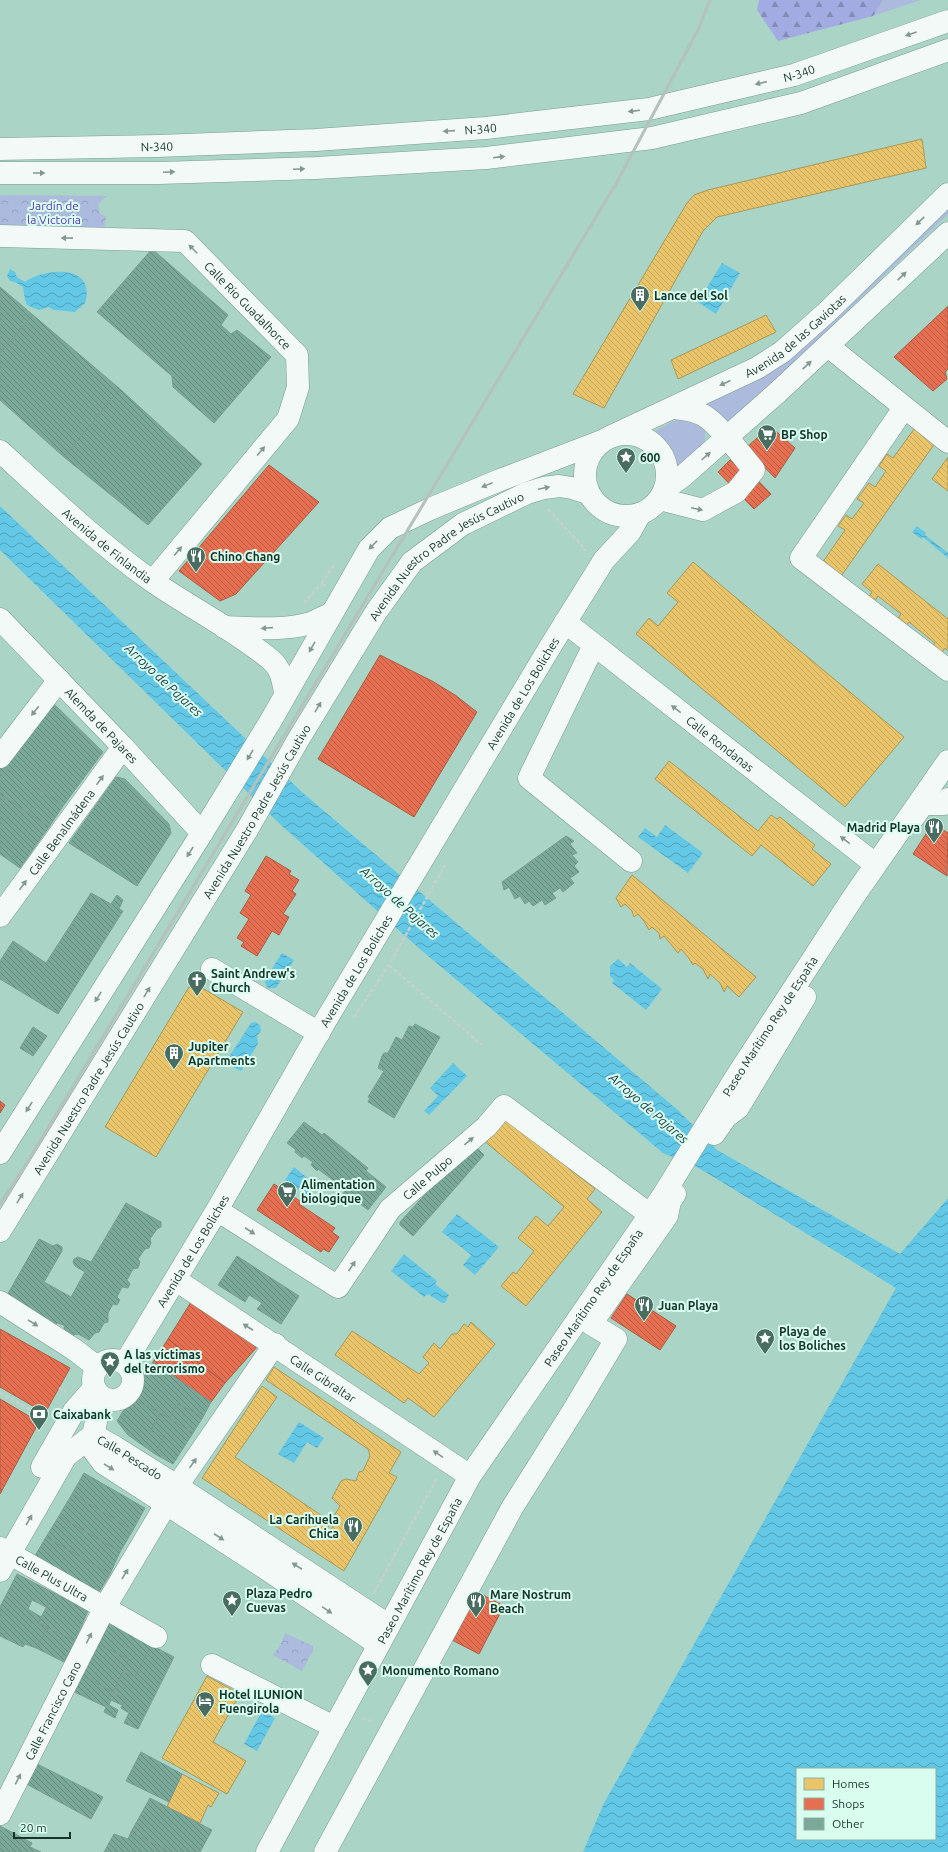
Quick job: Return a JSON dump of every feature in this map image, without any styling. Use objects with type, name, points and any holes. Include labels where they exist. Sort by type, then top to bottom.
[{"type":"street","name":"N-340","points":[[0,149],[158,146],[316,140],[486,128],[649,109],[794,75],[948,21]]},
{"type":"street","points":[[0,173],[159,173],[324,168],[486,158],[652,138],[801,103],[948,50]]},
{"type":"street","name":"Avenida de las Gaviotas","points":[[607,439],[757,368],[782,352],[827,312],[948,194]]},
{"type":"street","points":[[662,494],[667,476],[665,463],[659,451],[649,442],[637,436],[624,434],[607,439],[594,449],[588,459],[585,471],[585,482],[588,493],[596,504],[608,513],[629,517],[651,509],[662,494],[828,346],[948,233]]},
{"type":"street","name":"Calle Rio Guadalhorce","points":[[0,236],[185,241],[297,355],[298,387],[288,420],[153,581]]},
{"type":"street","points":[[828,346],[948,442]]},
{"type":"street","points":[[662,494],[703,510],[736,492],[754,470],[704,416],[690,410],[673,408]]},
{"type":"street","points":[[904,408],[801,558],[948,670]]},
{"type":"street","name":"Avenida Nuestro Padre Jesús Cautivo","points":[[0,1153],[202,833],[270,722],[285,693],[369,548],[390,528],[430,509],[493,482],[607,439]]},
{"type":"street","name":"Avenida de Finlandia","points":[[0,452],[124,560],[272,661],[278,669],[285,693]]},
{"type":"street","name":"Avenida Nuestro Padre Jesús Cautivo","points":[[0,1231],[247,830],[298,740],[376,612],[412,562],[462,524],[510,500],[544,488],[559,486],[588,493]]},
{"type":"street","name":"Avenida de Los Boliches","points":[[604,560],[608,513]]},
{"type":"street","name":"Avenida de Los Boliches","points":[[125,1363],[176,1280],[319,1033],[565,622],[604,560],[630,532],[640,514]]},
{"type":"street","points":[[224,627],[259,628],[293,626],[311,623],[331,614]]},
{"type":"street","name":"Calle Rondanas","points":[[565,622],[876,864]]},
{"type":"street","name":"Alemda de Pajares","points":[[4,631],[59,680],[202,833]]},
{"type":"street","points":[[594,645],[529,778],[631,861]]},
{"type":"street","points":[[0,756],[59,680]]},
{"type":"street","name":"Calle Benalmádena","points":[[0,916],[123,748]]},
{"type":"street","name":"Paseo Marítimo Rey de España","points":[[267,1852],[388,1625],[470,1476],[649,1214],[666,1199],[721,1114],[736,1077],[876,864],[948,761]]},
{"type":"street","points":[[721,1114],[738,1108],[922,804],[944,804],[948,799]]},
{"type":"street","points":[[212,969],[319,1033]]},
{"type":"street","name":"Calle Pulpo","points":[[217,1210],[338,1287],[390,1209],[486,1127],[504,1106],[649,1214]]},
{"type":"street","points":[[325,1852],[512,1508],[616,1339],[591,1324],[667,1216],[666,1199]]},
{"type":"street","name":"Calle Gibraltar","points":[[176,1280],[275,1344],[470,1476]]},
{"type":"street","points":[[0,1302],[75,1350],[98,1384],[116,1400],[128,1393],[132,1387],[133,1374],[125,1363],[113,1359],[101,1363],[98,1384],[98,1413],[93,1434],[66,1456],[3,1558]]},
{"type":"street","name":"Calle Francisco Cano","points":[[0,1814],[105,1608],[172,1495],[275,1344]]},
{"type":"street","points":[[42,1467],[74,1411],[98,1384]]},
{"type":"street","name":"Calle Pescado","points":[[93,1434],[172,1495],[378,1644]]},
{"type":"street","name":"Calle Pescado","points":[[172,1495],[388,1625]]},
{"type":"street","name":"Calle Plus Ultra","points":[[3,1558],[105,1608],[156,1637]]},
{"type":"street","points":[[212,1665],[334,1727]]},
{"type":"path","points":[[548,509],[585,549],[581,556]]},
{"type":"path","points":[[392,958],[439,876]]},
{"type":"path","points":[[388,965],[482,1045]]},
{"type":"path","points":[[365,1610],[447,1460]]},
{"type":"green space","points":[[759,0],[883,0],[873,16],[778,41],[757,10]]},
{"type":"green space","points":[[883,0],[921,0],[873,16]]},
{"type":"green space","name":"Jardín de la Victoria","points":[[0,195],[107,196],[98,204],[100,214],[106,216],[104,229],[0,228]]},
{"type":"green space","points":[[948,207],[948,214],[767,388],[770,393],[724,425],[696,403],[753,380]]},
{"type":"green space","points":[[685,418],[705,428],[705,444],[677,471],[671,449],[655,431],[678,419]]},
{"type":"green space","points":[[285,1633],[313,1646],[313,1650],[302,1671],[273,1655],[280,1646]]},
{"type":"water","points":[[722,263],[740,273],[716,314],[698,302]]},
{"type":"water","points":[[10,269],[15,272],[17,277],[25,282],[44,273],[67,272],[77,275],[84,281],[87,290],[85,303],[75,312],[54,310],[49,307],[39,310],[27,305],[23,287],[10,281],[7,276]]},
{"type":"water","name":"Arroyo de Pajares","points":[[0,506],[304,794],[679,1111],[717,1150],[900,1254],[948,1198],[948,1852],[583,1852],[604,1803],[896,1288],[697,1167],[663,1153],[421,950],[281,825],[0,550]]},
{"type":"water","points":[[917,526],[926,533],[925,535],[948,553],[948,558],[923,537],[921,539],[912,532]]},
{"type":"water","points":[[665,825],[703,853],[688,873],[638,837],[645,828],[657,837]]},
{"type":"water","points":[[282,953],[294,960],[276,988],[268,988],[265,983],[266,978]]},
{"type":"water","points":[[618,959],[627,967],[630,963],[662,989],[646,1010],[612,983],[614,980],[610,976],[610,966]]},
{"type":"water","points":[[255,1022],[260,1025],[261,1031],[257,1036],[258,1044],[241,1071],[225,1063],[251,1023]]},
{"type":"water","points":[[453,1063],[467,1076],[429,1115],[424,1111],[438,1096],[430,1088]]},
{"type":"water","points":[[294,1167],[315,1184],[308,1196],[285,1180]]},
{"type":"water","points":[[457,1214],[499,1247],[475,1275],[463,1265],[471,1255],[442,1232]]},
{"type":"water","points":[[404,1254],[437,1281],[435,1284],[449,1295],[445,1303],[442,1303],[428,1294],[424,1297],[391,1271]]},
{"type":"water","points":[[299,1422],[324,1438],[317,1448],[307,1442],[294,1463],[278,1454]]},
{"type":"water","points":[[262,1711],[275,1718],[257,1751],[244,1744]]},
{"type":"building: Homes","name":"Lance del Sol","points":[[922,139],[926,168],[717,217],[703,231],[604,408],[573,394],[687,203],[694,195],[708,190]]},
{"type":"building: Homes","points":[[766,315],[776,332],[678,379],[671,360]]},
{"type":"building: Homes","points":[[917,425],[938,439],[839,579],[820,566],[845,530],[838,526],[846,515],[852,519],[864,503],[857,499],[869,483],[875,487],[886,471],[879,466],[887,454],[893,458]]},
{"type":"building: Homes","points":[[948,457],[948,491],[932,479]]},
{"type":"building: Homes","points":[[693,562],[904,737],[845,807],[636,634],[649,618],[658,626],[678,602],[667,593]]},
{"type":"building: Homes","points":[[878,564],[948,619],[948,651],[945,648],[940,655],[932,648],[935,643],[909,622],[904,628],[896,621],[901,614],[878,596],[874,602],[869,597],[872,592],[862,584]]},
{"type":"building: Homes","points":[[669,761],[758,831],[771,815],[777,819],[780,817],[815,845],[812,849],[831,864],[813,886],[761,845],[752,856],[655,779]]},
{"type":"building: Homes","points":[[632,875],[756,977],[739,997],[727,986],[724,992],[720,983],[710,974],[708,979],[703,969],[695,963],[693,965],[681,949],[678,953],[664,936],[660,939],[659,933],[652,927],[649,930],[638,914],[634,917],[632,911],[625,904],[621,907],[616,898]]},
{"type":"building: Homes","name":"Jupiter Apartments","points":[[192,982],[243,1012],[156,1157],[105,1127]]},
{"type":"building: Homes","points":[[503,1116],[595,1189],[587,1199],[602,1212],[526,1306],[501,1286],[513,1272],[516,1274],[534,1251],[518,1238],[536,1216],[548,1226],[564,1207],[483,1140]]},
{"type":"building: Homes","points":[[471,1322],[495,1344],[434,1417],[408,1398],[404,1403],[335,1355],[352,1331],[419,1374],[429,1363],[423,1357],[434,1343],[440,1349],[452,1334],[457,1334],[464,1324],[468,1327]]},
{"type":"building: Homes","points":[[274,1367],[401,1452],[389,1473],[397,1477],[344,1571],[202,1478],[262,1386],[277,1397],[235,1457],[331,1522],[325,1533],[328,1537],[336,1519],[334,1516],[340,1506],[332,1498],[341,1481],[346,1479],[356,1481],[359,1472],[363,1471],[370,1456],[368,1449],[266,1380]]},
{"type":"building: Homes","name":"Hotel ILUNION Fuengirola","points":[[207,1676],[240,1694],[213,1742],[246,1761],[227,1794],[162,1758]]},
{"type":"building: Homes","points":[[182,1774],[219,1793],[211,1807],[208,1805],[200,1823],[167,1807]]},
{"type":"building: Shops","points":[[948,306],[948,369],[945,372],[947,379],[933,391],[894,357]]},
{"type":"building: Shops","points":[[770,426],[795,448],[775,478],[746,448]]},
{"type":"building: Shops","points":[[734,456],[771,494],[754,509],[718,472]]},
{"type":"building: Shops","points":[[269,465],[319,502],[236,594],[220,601],[179,571]]},
{"type":"building: Shops","points":[[380,655],[432,681],[455,695],[477,712],[414,817],[318,759]]},
{"type":"building: Shops","name":"Madrid Playa","points":[[933,823],[948,833],[947,876],[913,854]]},
{"type":"building: Shops","points":[[266,856],[291,871],[289,874],[299,880],[292,891],[296,894],[283,914],[289,917],[279,935],[272,931],[257,956],[241,946],[244,942],[237,938],[249,919],[240,913],[251,895],[245,891]]},
{"type":"building: Shops","points":[[0,1101],[5,1105],[0,1113]]},
{"type":"building: Shops","points":[[274,1184],[300,1201],[299,1204],[335,1228],[332,1232],[339,1237],[329,1252],[323,1249],[321,1252],[257,1210]]},
{"type":"building: Shops","name":"Juan Playa","points":[[627,1294],[676,1326],[660,1350],[611,1318]]},
{"type":"building: Shops","points":[[191,1302],[257,1347],[225,1383],[168,1339]]},
{"type":"building: Shops","points":[[0,1329],[70,1368],[45,1413],[0,1387]]},
{"type":"building: Shops","points":[[168,1339],[225,1383],[211,1402],[153,1362]]},
{"type":"building: Shops","points":[[0,1399],[39,1422],[0,1494]]},
{"type":"building: Shops","points":[[477,1592],[504,1606],[479,1654],[452,1640]]},
{"type":"building: Other","points":[[152,249],[228,315],[221,325],[231,334],[237,330],[271,357],[214,423],[173,387],[172,376],[97,312]]},
{"type":"building: Other","points":[[0,287],[33,315],[0,353]]},
{"type":"building: Other","points":[[33,315],[120,389],[64,457],[0,400],[0,353]]},
{"type":"building: Other","points":[[120,389],[202,464],[148,525],[64,457]]},
{"type":"building: Other","points":[[51,701],[103,752],[63,806],[0,764]]},
{"type":"building: Other","points":[[0,764],[63,806],[49,827],[0,794]]},
{"type":"building: Other","points":[[116,777],[125,779],[169,824],[171,833],[137,886],[69,843]]},
{"type":"building: Other","points":[[0,794],[49,827],[20,868],[0,854]]},
{"type":"building: Other","points":[[566,836],[574,841],[570,844],[577,853],[572,855],[578,862],[574,866],[579,872],[570,878],[574,883],[563,892],[560,888],[552,893],[556,898],[545,905],[542,900],[533,906],[529,901],[525,904],[520,896],[515,899],[509,887],[504,890],[502,882]]},
{"type":"building: Other","points":[[91,893],[111,904],[117,895],[123,900],[119,909],[123,911],[58,1014],[0,979],[0,961],[13,941],[46,963]]},
{"type":"building: Other","points":[[415,1024],[440,1037],[394,1118],[368,1102],[370,1098],[368,1097],[384,1071],[378,1068],[382,1056],[384,1053],[388,1053],[396,1037],[402,1040],[409,1026],[413,1027]]},
{"type":"building: Other","points":[[33,1027],[47,1036],[33,1056],[20,1048]]},
{"type":"building: Other","points":[[304,1122],[322,1135],[324,1133],[368,1168],[366,1171],[386,1187],[368,1210],[354,1199],[352,1201],[343,1194],[345,1191],[339,1186],[338,1189],[331,1183],[333,1180],[318,1169],[317,1171],[311,1165],[313,1162],[304,1156],[302,1158],[295,1152],[296,1150],[287,1143]]},
{"type":"building: Other","points":[[472,1143],[484,1155],[413,1236],[400,1225],[400,1222]]},
{"type":"building: Other","points":[[126,1203],[161,1222],[161,1227],[157,1229],[150,1239],[151,1243],[149,1248],[145,1249],[138,1259],[140,1262],[138,1268],[133,1269],[127,1280],[130,1284],[128,1288],[122,1287],[117,1297],[120,1300],[117,1305],[113,1304],[108,1313],[108,1322],[104,1323],[99,1332],[95,1333],[89,1340],[78,1334],[68,1336],[65,1332],[64,1325],[57,1323],[52,1326],[47,1324],[46,1318],[6,1297],[39,1239],[53,1246],[57,1244],[62,1247],[62,1251],[44,1282],[71,1297],[85,1272],[75,1266],[73,1262],[74,1259],[78,1257],[91,1262]]},
{"type":"building: Other","points":[[237,1256],[299,1296],[281,1324],[257,1309],[262,1303],[249,1295],[245,1302],[218,1285]]},
{"type":"building: Other","points":[[153,1362],[211,1402],[203,1417],[178,1404],[169,1418],[131,1398]]},
{"type":"building: Other","points":[[131,1398],[160,1413],[150,1431],[164,1437],[155,1454],[128,1435],[117,1421]]},
{"type":"building: Other","points":[[178,1404],[203,1417],[193,1433],[169,1418]]},
{"type":"building: Other","points":[[160,1413],[193,1433],[173,1464],[155,1454],[164,1437],[150,1431]]},
{"type":"building: Other","points":[[84,1473],[145,1508],[133,1530],[72,1494]]},
{"type":"building: Other","points":[[72,1494],[133,1530],[120,1552],[59,1516]]},
{"type":"building: Other","points":[[59,1516],[120,1552],[110,1574],[46,1537]]},
{"type":"building: Other","points":[[46,1537],[110,1574],[96,1597],[32,1561]]},
{"type":"building: Other","points":[[17,1574],[54,1593],[46,1607],[32,1600],[28,1609],[41,1617],[38,1623],[48,1628],[36,1648],[25,1644],[23,1647],[0,1636],[0,1607]]},
{"type":"building: Other","points":[[54,1593],[88,1611],[75,1641],[38,1623]]},
{"type":"building: Other","points":[[105,1617],[151,1645],[135,1677],[123,1672],[129,1659],[93,1642]]},
{"type":"building: Other","points":[[48,1628],[75,1641],[64,1662],[36,1648]]},
{"type":"building: Other","points":[[93,1642],[129,1659],[113,1692],[78,1673]]},
{"type":"building: Other","points":[[151,1645],[174,1657],[138,1729],[124,1723],[129,1713],[121,1708],[125,1699],[113,1692],[123,1672],[135,1677]]},
{"type":"building: Other","points":[[78,1673],[125,1699],[122,1705],[111,1700],[109,1705],[118,1710],[115,1718],[104,1712],[106,1707],[68,1689]]},
{"type":"building: Other","points":[[141,1752],[182,1774],[169,1802],[126,1781]]},
{"type":"building: Other","points":[[31,1761],[103,1797],[91,1819],[21,1781]]},
{"type":"building: Other","points":[[150,1798],[212,1830],[200,1852],[170,1852],[131,1832]]},
{"type":"building: Other","points":[[0,1826],[32,1843],[30,1847],[41,1852],[0,1852]]},
{"type":"building: Other","points":[[131,1832],[170,1852],[104,1852],[114,1834],[128,1839]]},
{"type":"railway","points":[[0,1204],[27,1163],[617,182],[699,28],[710,0]]},
{"type":"place","name":"Lance del Sol","points":[[640,312]]},
{"type":"place","name":"BP Shop","points":[[767,451]]},
{"type":"place","name":"600","points":[[626,474]]},
{"type":"place","name":"Chino Chang","points":[[196,573]]},
{"type":"place","name":"Madrid Playa","points":[[934,844]]},
{"type":"place","name":"Saint Andrew's Church","points":[[197,997]]},
{"type":"place","name":"Jupiter Apartments","points":[[174,1070]]},
{"type":"place","name":"Alimentation biologique","points":[[287,1208]]},
{"type":"place","name":"Juan Playa","points":[[644,1322]]},
{"type":"place","name":"Playa de los Boliches","points":[[765,1355]]},
{"type":"place","name":"A las víctimas del terrorismo","points":[[110,1378]]},
{"type":"place","name":"Caixabank","points":[[39,1431]]},
{"type":"place","name":"La Carihuela Chica","points":[[353,1543]]},
{"type":"place","name":"Plaza Pedro Cuevas","points":[[232,1617]]},
{"type":"place","name":"Mare Nostrum Beach","points":[[476,1618]]},
{"type":"place","name":"Monumento Romano","points":[[368,1687]]},
{"type":"place","name":"Hotel ILUNION Fuengirola","points":[[205,1718]]}]
